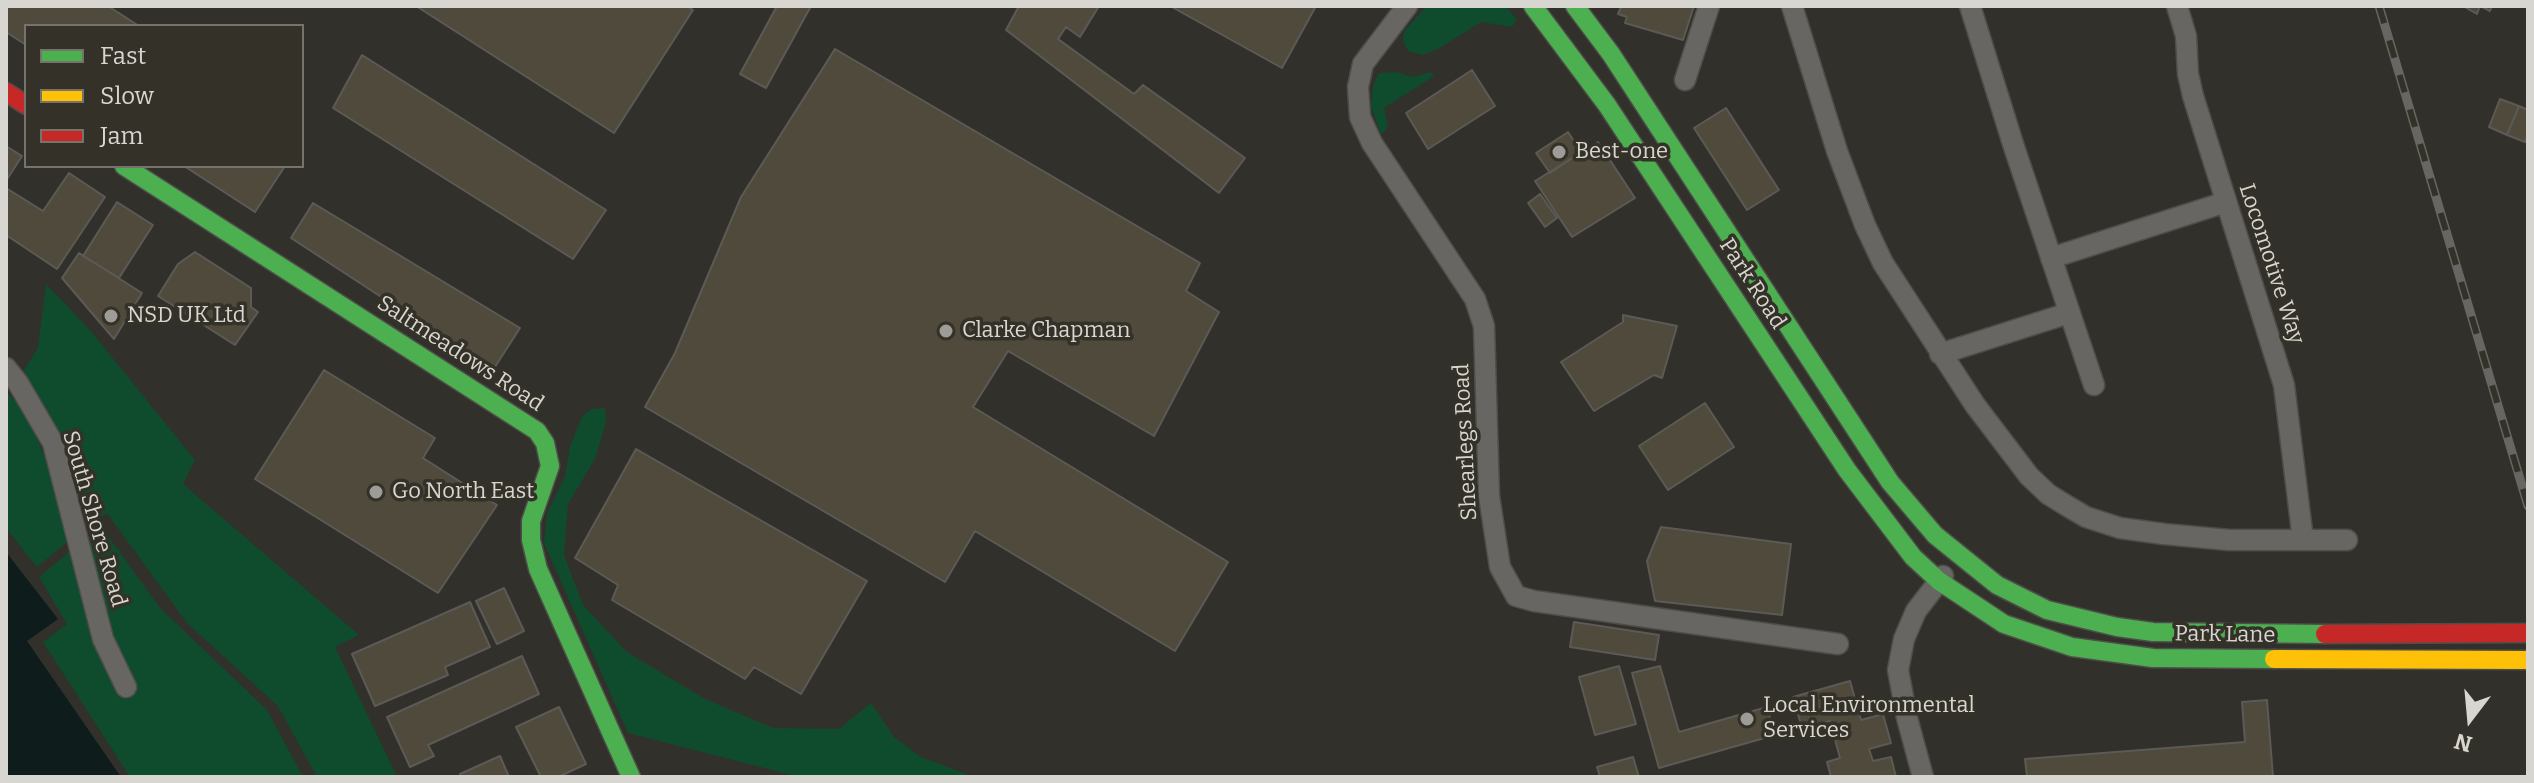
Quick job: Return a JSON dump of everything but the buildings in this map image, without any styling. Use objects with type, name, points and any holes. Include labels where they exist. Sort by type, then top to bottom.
[{"type":"main road","name":"Park Road","points":[[1533,6],[1607,105],[1847,470],[1913,557],[1939,581]]},
{"type":"main road","name":"Park Road","points":[[1575,6],[1611,54],[1890,482],[1935,535],[1959,556]]},
{"type":"main road","points":[[6,92],[24,104]]},
{"type":"main road","name":"Saltmeadows Road","points":[[127,168],[537,431],[545,443],[550,466],[531,521],[531,540],[538,569],[631,777]]},
{"type":"main road","name":"Park Lane","points":[[1959,556],[2018,597],[2047,610],[2117,627],[2196,634],[2528,633]]},
{"type":"main road","name":"Park Lane","points":[[1939,581],[2004,624],[2072,647],[2111,654],[2153,658],[2523,660]]},
{"type":"street","name":"Shearlegs Road","points":[[1407,6],[1363,64],[1358,87],[1360,117],[1372,143],[1475,299],[1480,313],[1484,326],[1489,496],[1500,567],[1516,596],[1838,644]]},
{"type":"street","points":[[1685,80],[1709,6]]},
{"type":"street","points":[[1792,6],[1837,151],[1883,263],[1940,354],[2029,476],[2048,494],[2086,517],[2120,528],[2229,540],[2347,540]]},
{"type":"street","points":[[1970,6],[2094,385]]},
{"type":"street","name":"Locomotive Way","points":[[2177,6],[2186,36],[2188,74],[2193,96],[2284,385],[2303,540]]},
{"type":"street","points":[[2051,258],[2226,202]]},
{"type":"street","points":[[1940,354],[2069,313]]},
{"type":"street","name":"South Shore Road","points":[[6,368],[53,443],[103,639],[126,687]]},
{"type":"street","points":[[1923,777],[1898,670],[1904,639],[1916,611],[1959,556]]},
{"type":"green space","points":[[1427,6],[1505,6],[1517,19],[1512,27],[1481,22],[1423,55],[1408,51],[1403,41],[1404,31]]},
{"type":"green space","points":[[1396,72],[1413,77],[1431,72],[1434,76],[1384,108],[1388,127],[1381,135],[1371,106],[1373,85],[1379,73]]},
{"type":"green space","points":[[46,284],[90,330],[195,460],[183,484],[359,635],[335,647],[397,777],[317,777],[278,706],[187,623],[107,513],[87,527],[58,442],[24,370],[38,348]]},
{"type":"green space","points":[[6,392],[23,408],[50,468],[68,541],[37,567],[6,528]]},
{"type":"green space","points":[[605,408],[606,422],[595,459],[568,504],[564,555],[583,605],[627,652],[705,699],[773,728],[839,729],[871,703],[894,737],[921,757],[974,777],[799,777],[628,733],[544,543],[547,513],[565,477],[570,446],[582,417],[591,409]]},
{"type":"green space","points":[[101,526],[160,608],[267,710],[303,777],[130,777],[43,642],[67,624],[39,577]]},
{"type":"shaded area","points":[[6,552],[58,619],[27,641],[121,777],[6,777]]},
{"type":"railway","points":[[2379,6],[2528,506]]},
{"type":"traffic: fast","points":[[1533,6],[1607,105],[1847,470],[1913,557],[1939,581],[2004,624],[2072,647],[2153,658],[2274,659]]},
{"type":"traffic: fast","points":[[1575,6],[1611,54],[1890,482],[1935,535],[1997,585],[2047,610],[2117,627],[2153,632],[2325,634]]},
{"type":"traffic: fast","points":[[127,168],[537,431],[545,443],[550,466],[531,521],[531,540],[538,569],[631,777]]},
{"type":"traffic: slow","points":[[2274,659],[2528,660]]},
{"type":"traffic: jam","points":[[6,92],[24,104]]},
{"type":"traffic: jam","points":[[2325,634],[2528,633]]},
{"type":"place","name":"Best-one","points":[[1559,152]]},
{"type":"place","name":"NSD UK Ltd","points":[[111,316]]},
{"type":"place","name":"Clarke Chapman","points":[[946,331]]},
{"type":"place","name":"Go North East","points":[[376,492]]},
{"type":"place","name":"Local Environmental Services","points":[[1747,719]]}]
